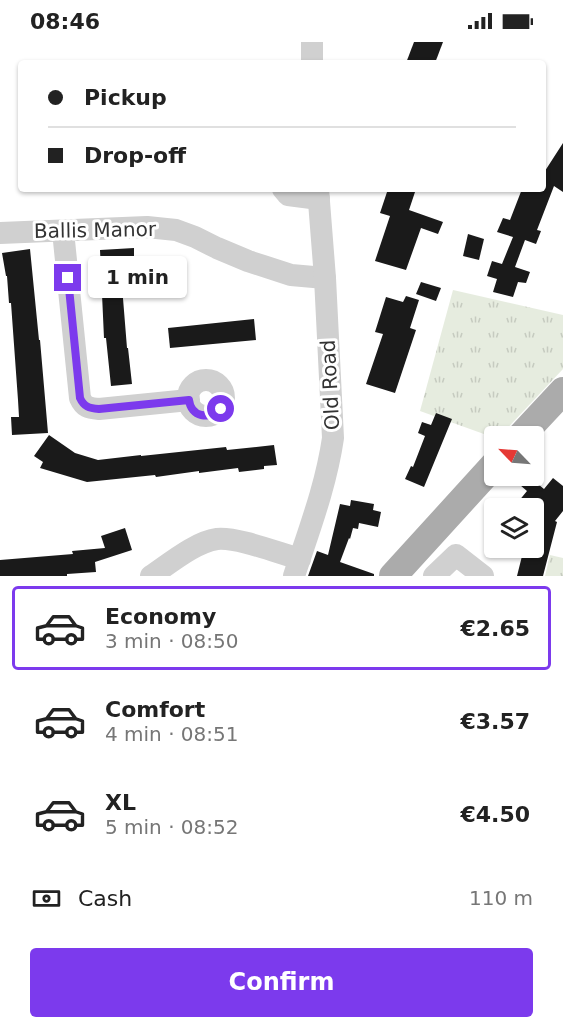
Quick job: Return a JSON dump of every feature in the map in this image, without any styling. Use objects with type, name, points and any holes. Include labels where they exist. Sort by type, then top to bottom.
[{"type":"main road","points":[[530,426],[563,391]]},
{"type":"main road","points":[[393,576],[484,476]]},
{"type":"street","points":[[312,42],[312,60]]},
{"type":"street","points":[[286,192],[288,195],[319,194]]},
{"type":"street","name":"Old Road","points":[[297,568],[323,487],[333,438],[319,194]]},
{"type":"street","name":"Ballis Manor","points":[[0,232],[147,226],[177,230],[248,261],[291,275],[325,278]]},
{"type":"street","points":[[63,231],[80,398],[83,405],[99,409],[189,400]]},
{"type":"street","points":[[151,576],[187,552],[216,539],[231,539],[297,568]]},
{"type":"street","points":[[418,549],[438,572],[456,555],[483,576]]},
{"type":"green space","points":[[453,290],[563,315],[563,369],[509,426],[484,426],[484,434],[420,411]]},
{"type":"green space","points":[[550,555],[563,558],[563,576],[545,576]]},
{"type":"building","points":[[414,42],[443,42],[436,60],[407,60]]},
{"type":"building","points":[[563,143],[563,192],[554,186],[537,230],[541,231],[536,244],[525,240],[515,267],[530,272],[526,283],[518,282],[513,297],[493,292],[497,279],[487,276],[492,261],[502,264],[513,237],[497,232],[503,218],[510,220],[521,192],[546,192],[546,169]]},
{"type":"building","points":[[387,192],[415,192],[409,210],[443,222],[438,234],[421,228],[406,270],[375,261],[390,216],[380,213]]},
{"type":"building","points":[[468,234],[484,239],[479,260],[463,256]]},
{"type":"building","points":[[134,248],[134,266],[124,271],[125,286],[122,286],[132,384],[111,386],[106,338],[104,338],[100,250]]},
{"type":"building","points":[[30,249],[48,433],[12,435],[11,417],[19,417],[11,303],[9,303],[2,253]]},
{"type":"building","points":[[421,282],[441,288],[436,301],[416,294]]},
{"type":"building","points":[[406,296],[419,300],[410,328],[416,330],[395,393],[366,384],[383,334],[375,332],[386,297],[403,302]]},
{"type":"building","points":[[254,319],[256,340],[170,348],[168,328]]},
{"type":"building","points":[[436,413],[452,419],[424,487],[405,479],[411,466],[413,467],[425,436],[418,433],[422,422],[431,425]]},
{"type":"building","points":[[49,435],[75,453],[98,460],[226,447],[227,450],[274,445],[277,465],[239,472],[238,468],[87,482],[40,468],[43,462],[34,456]]},
{"type":"building","points":[[553,478],[563,486],[563,511],[555,521],[557,522],[543,576],[517,576],[522,558],[544,558],[544,498],[521,498],[527,491],[521,486],[540,486],[544,489]]},
{"type":"building","points":[[351,500],[374,504],[373,510],[381,512],[378,527],[359,523],[358,529],[353,528],[340,562],[374,574],[374,576],[308,576],[317,551],[328,555],[340,504],[350,506]]},
{"type":"building","points":[[125,528],[132,550],[95,562],[96,572],[67,574],[67,576],[0,576],[0,560],[73,554],[72,551],[105,548],[101,536]]},
{"type":"route","points":[[68,278],[80,398],[83,405],[99,409],[189,400],[193,411],[204,416],[211,416],[221,409]]}]
